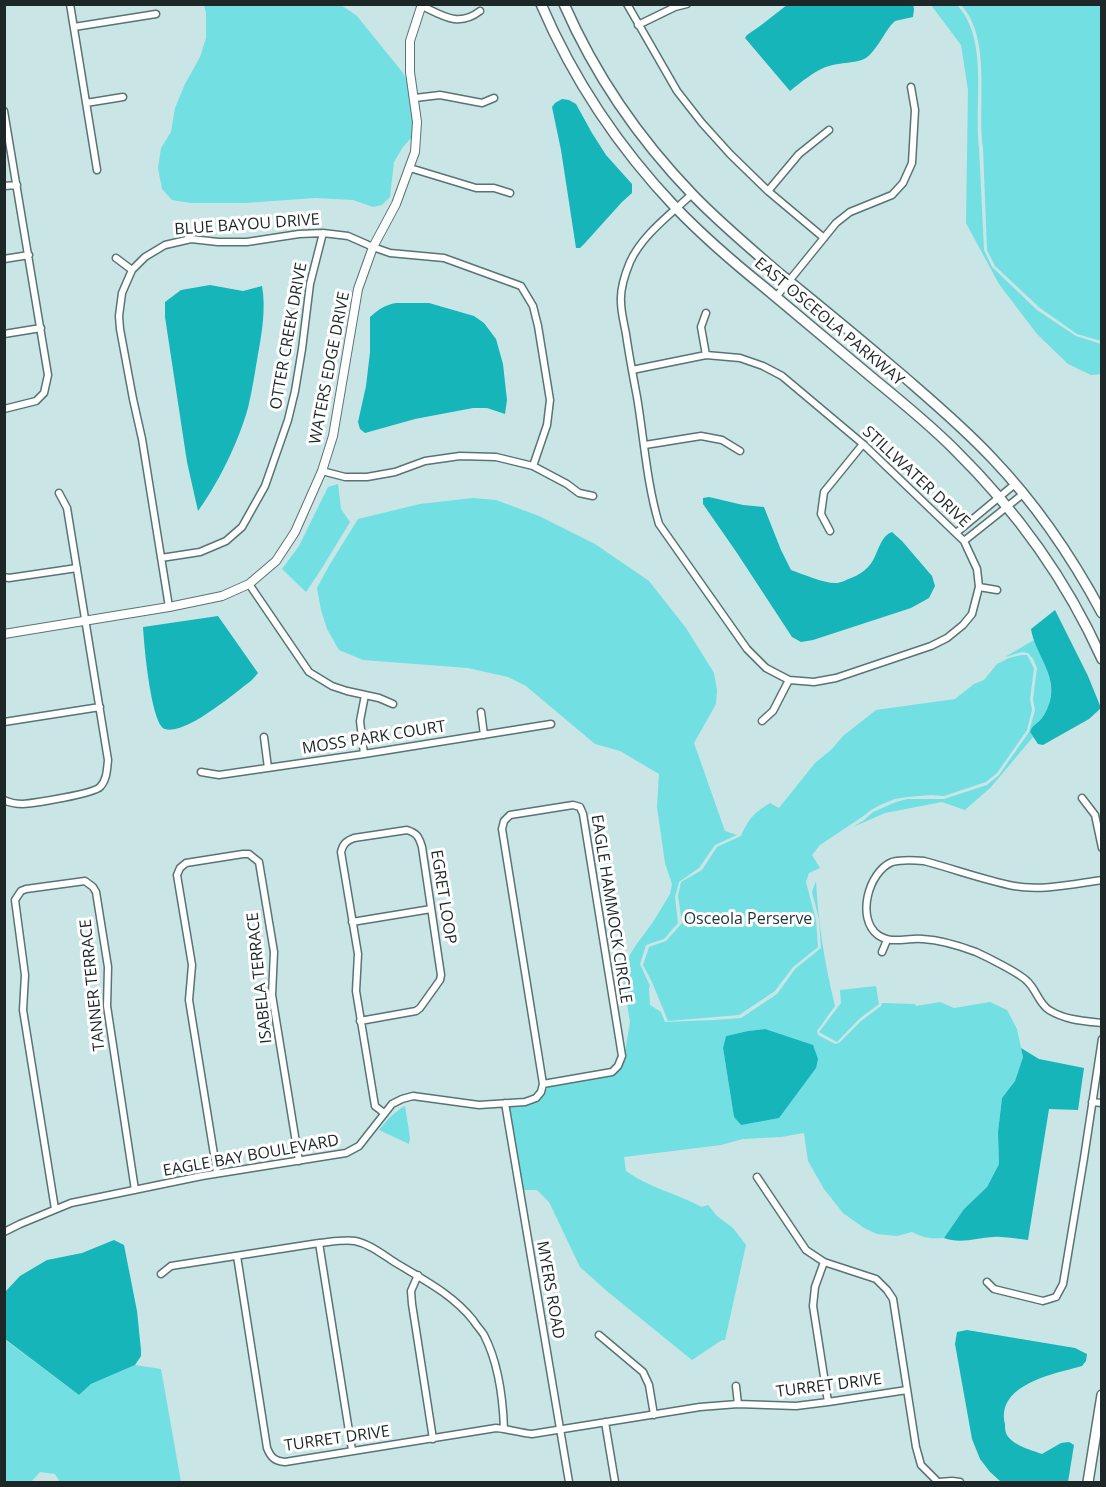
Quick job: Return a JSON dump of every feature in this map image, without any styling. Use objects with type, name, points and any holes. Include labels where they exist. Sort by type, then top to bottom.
[{"type":"main road","name":"EAST OSCEOLA PARKWAY","points":[[541,4],[570,63],[605,120],[642,169],[677,209],[718,249],[955,449],[1007,506],[1045,557],[1081,618],[1101,659]]},
{"type":"main road","name":"EAST OSCEOLA PARKWAY","points":[[564,4],[601,76],[655,153],[732,233],[944,411],[992,458],[1060,542],[1101,613]]},
{"type":"main road","points":[[1088,1482],[1101,1395]]},
{"type":"street","points":[[70,4],[97,170]]},
{"type":"street","points":[[627,4],[677,91],[730,154],[768,191],[824,238]]},
{"type":"street","points":[[638,25],[658,14],[687,4]]},
{"type":"street","points":[[421,5],[453,19],[461,20],[470,18],[480,11]]},
{"type":"street","name":"WATERS EDGE DRIVE","points":[[4,634],[222,596],[249,584],[276,561],[295,532],[322,471],[333,436],[358,289],[373,247],[396,204],[415,152],[415,98],[410,41],[421,5]]},
{"type":"street","points":[[74,27],[156,14]]},
{"type":"street","points":[[776,297],[836,223],[850,212],[892,195],[903,183],[912,163],[915,110],[911,87]]},
{"type":"street","points":[[415,98],[440,95],[482,103],[494,98]]},
{"type":"street","points":[[86,104],[123,97]]},
{"type":"street","points":[[4,111],[48,375],[44,393],[36,401],[4,409]]},
{"type":"street","points":[[768,191],[799,154],[829,130]]},
{"type":"street","points":[[410,168],[476,188],[494,188],[510,193]]},
{"type":"street","points":[[4,186],[17,185]]},
{"type":"street","points":[[692,194],[649,235],[631,259],[623,281],[621,302],[645,445],[652,503],[659,524],[747,649],[766,668],[789,680],[814,682],[836,678],[947,639],[972,614],[979,588],[997,590]]},
{"type":"street","name":"BLUE BAYOU DRIVE","points":[[169,607],[142,439],[119,316],[122,293],[132,270],[145,257],[165,245],[191,239],[247,242],[299,234],[323,233],[348,237],[390,253],[444,258],[521,286],[533,306],[550,400],[547,425],[532,466]]},
{"type":"street","name":"OTTER CREEK DRIVE","points":[[161,558],[200,552],[226,541],[242,527],[265,486],[288,420],[295,391],[310,284],[323,233]]},
{"type":"street","points":[[4,259],[29,255]]},
{"type":"street","points":[[117,258],[132,270]]},
{"type":"street","points":[[706,313],[701,327],[706,355]]},
{"type":"street","points":[[4,334],[41,328]]},
{"type":"street","name":"STILLWATER DRIVE","points":[[632,370],[706,355],[740,358],[782,376],[863,444],[956,533],[964,542],[977,569],[979,588]]},
{"type":"street","points":[[645,445],[700,436],[722,440],[740,451]]},
{"type":"street","points":[[830,531],[821,514],[824,492],[863,444]]},
{"type":"street","points":[[322,471],[345,477],[367,477],[395,472],[425,461],[460,456],[496,458],[532,466],[567,484],[579,493],[593,496]]},
{"type":"street","points":[[956,533],[1015,484]]},
{"type":"street","points":[[4,800],[22,804],[87,793],[100,788],[107,775],[108,760],[68,508],[59,493]]},
{"type":"street","points":[[964,542],[1023,494]]},
{"type":"street","points":[[4,577],[77,568]]},
{"type":"street","points":[[249,584],[309,672],[332,686],[380,698],[393,704]]},
{"type":"street","points":[[762,721],[773,711],[789,680]]},
{"type":"street","points":[[364,754],[360,721],[365,695]]},
{"type":"street","points":[[4,722],[100,707]]},
{"type":"street","points":[[481,711],[484,735]]},
{"type":"street","name":"MOSS PARK COURT","points":[[201,772],[219,775],[551,724]]},
{"type":"street","points":[[264,736],[268,768]]},
{"type":"street","points":[[1082,798],[1095,815],[1101,848]]},
{"type":"street","name":"EAGLE HAMMOCK CIRCLE","points":[[573,805],[580,807],[584,814],[622,1056],[618,1066],[612,1072],[543,1084],[502,829],[504,821],[510,815],[573,805]]},
{"type":"street","name":"EGRET LOOP","points":[[360,1021],[416,1011],[440,980],[422,847],[419,837],[407,830],[354,838],[343,845],[341,852],[358,954],[356,991],[360,1021],[375,1106],[384,1113]]},
{"type":"street","name":"ISABELA TERRACE","points":[[217,1173],[189,1000],[192,965],[177,874],[186,863],[243,854],[249,854],[259,862],[274,952],[272,995],[299,1161]]},
{"type":"street","points":[[1101,879],[1044,887],[1015,886],[910,859],[891,863],[878,872],[869,890],[866,907],[870,927],[887,940],[921,938],[976,952],[1028,982],[1047,1009],[1066,1019],[1101,1023]]},
{"type":"street","name":"TANNER TERRACE","points":[[55,1209],[23,1010],[25,975],[15,900],[21,891],[26,889],[85,881],[93,886],[96,892],[108,967],[106,1006],[135,1190]]},
{"type":"street","points":[[352,922],[431,909]]},
{"type":"street","points":[[882,952],[887,940]]},
{"type":"street","points":[[987,1282],[994,1290],[1043,1301],[1056,1297],[1063,1284],[1101,1039]]},
{"type":"street","points":[[505,1103],[525,1102],[536,1098],[543,1084]]},
{"type":"street","points":[[1094,1091],[1101,1092]]},
{"type":"street","name":"EAGLE BAY BOULEVARD","points":[[4,1232],[70,1203],[217,1173],[346,1154],[358,1146],[392,1104],[413,1096],[479,1105],[505,1103]]},
{"type":"street","points":[[1092,1102],[1101,1103]]},
{"type":"street","name":"MYERS ROAD","points":[[505,1103],[569,1482]]},
{"type":"street","points":[[757,1177],[806,1250],[824,1262],[876,1280],[893,1299],[916,1447],[921,1465],[938,1482],[960,1482]]},
{"type":"street","points":[[161,1274],[171,1266],[319,1243],[354,1241],[369,1246],[452,1298],[484,1335],[496,1367],[504,1412],[504,1429]]},
{"type":"street","points":[[319,1243],[352,1450]]},
{"type":"street","name":"TURRET DRIVE","points":[[237,1256],[267,1448],[270,1456],[276,1461],[285,1462],[496,1428],[532,1434],[700,1407],[738,1404],[796,1406],[907,1390]]},
{"type":"street","points":[[824,1262],[815,1287],[813,1306],[828,1402]]},
{"type":"street","points":[[418,1275],[411,1291],[412,1304],[433,1438]]},
{"type":"street","points":[[599,1335],[643,1372],[649,1385],[654,1414]]},
{"type":"street","points":[[736,1386],[738,1404]]},
{"type":"street","points":[[605,1422],[615,1482]]},
{"type":"green space","points":[[204,5],[341,5],[357,16],[403,73],[408,82],[411,99],[412,137],[394,162],[390,197],[382,205],[373,207],[353,200],[315,198],[245,203],[191,203],[172,200],[162,189],[158,168],[161,148],[171,132],[175,108],[200,57],[206,38]]},
{"type":"green space","points":[[931,5],[957,5],[967,19],[977,53],[984,250],[992,267],[1037,310],[1076,336],[1101,344],[1101,374],[1091,375],[1068,364],[1037,334],[999,284],[966,223],[968,90],[961,45]]},
{"type":"green space","points":[[961,5],[1101,5],[1101,341],[1077,334],[1040,308],[995,266],[987,250],[980,53],[971,19]]},
{"type":"green space","points":[[338,484],[341,509],[350,522],[306,592],[282,569],[299,546],[328,487]]},
{"type":"green space","points":[[473,498],[496,500],[539,516],[595,544],[649,581],[686,628],[714,673],[717,690],[716,704],[694,743],[725,831],[737,835],[715,845],[699,868],[679,882],[675,897],[678,923],[664,939],[646,945],[640,964],[650,986],[650,1005],[661,1012],[665,1022],[741,1018],[777,994],[795,969],[821,948],[819,921],[835,1006],[817,1031],[818,1035],[835,1044],[839,1043],[882,1003],[915,1004],[916,1006],[940,1002],[954,1008],[990,1002],[1007,1010],[1017,1029],[1023,1057],[1015,1081],[1002,1098],[998,1132],[999,1164],[987,1187],[964,1209],[944,1238],[927,1238],[912,1232],[897,1236],[877,1234],[843,1213],[824,1189],[808,1161],[804,1133],[743,1139],[721,1145],[624,1157],[626,1171],[634,1177],[702,1207],[708,1205],[717,1216],[733,1228],[746,1245],[725,1340],[692,1360],[580,1267],[549,1202],[537,1190],[523,1190],[509,1106],[527,1105],[537,1101],[547,1086],[613,1076],[622,1067],[630,1022],[621,969],[670,894],[672,884],[665,863],[657,807],[659,774],[620,751],[595,744],[526,686],[508,677],[468,668],[363,660],[339,650],[327,629],[317,588],[358,519],[420,504]],"holes":[[[765,1029],[741,1125],[734,1117],[723,1048],[726,1036]]]},
{"type":"green space","points":[[1034,640],[1049,676],[1051,695],[1049,705],[1031,729],[1033,737],[991,787],[965,810],[942,802],[885,813],[853,827],[873,812],[896,802],[907,799],[944,799],[987,785],[999,775],[1029,732],[1035,710],[1033,699],[1037,668],[1033,659],[1028,653],[1022,652],[1005,657]]},
{"type":"green space","name":"Osceola Perserve","points":[[1027,655],[1034,669],[1030,699],[1032,710],[1027,730],[997,773],[986,782],[944,796],[907,797],[880,805],[820,845],[812,855],[820,868],[809,873],[806,882],[816,920],[818,947],[793,967],[775,991],[739,1015],[668,1021],[643,965],[649,947],[666,941],[682,923],[678,896],[681,882],[702,870],[717,847],[741,836],[752,816],[770,803],[779,808],[815,763],[843,736],[876,710],[955,699],[974,684],[984,680],[997,664]]},
{"type":"green space","points":[[816,881],[818,912],[819,918],[812,892]]},
{"type":"green space","points":[[876,986],[879,1004],[859,1019],[837,1042],[819,1032],[841,1003],[840,990]]},
{"type":"green space","points":[[405,1106],[409,1144],[379,1130],[391,1116]]},
{"type":"green space","points":[[4,1339],[79,1395],[91,1384],[135,1365],[161,1369],[181,1482],[60,1482],[55,1474],[40,1472],[31,1482],[5,1482]]},
{"type":"shaded area","points":[[913,4],[913,17],[895,21],[873,52],[866,58],[824,68],[790,91],[745,38],[787,5]]},
{"type":"shaded area","points":[[562,99],[576,104],[606,155],[632,184],[632,193],[580,248],[576,248],[552,107]]},
{"type":"shaded area","points":[[210,285],[243,291],[262,286],[264,311],[244,421],[220,475],[198,511],[187,462],[165,317],[165,302],[181,290]]},
{"type":"shaded area","points":[[396,303],[429,303],[474,316],[484,323],[496,339],[503,364],[507,400],[505,414],[487,408],[473,408],[415,419],[365,433],[360,429],[358,422],[366,386],[370,352],[370,317],[382,308]]},
{"type":"shaded area","points":[[709,497],[764,507],[791,570],[826,582],[844,581],[868,568],[884,538],[892,532],[932,576],[935,586],[929,598],[911,608],[801,642],[792,637],[703,504],[703,498]]},
{"type":"shaded area","points":[[1055,610],[1088,676],[1101,708],[1089,719],[1043,745],[1038,744],[1030,732],[1048,708],[1051,682],[1031,629]]},
{"type":"shaded area","points":[[218,616],[258,673],[234,694],[197,720],[185,726],[165,729],[160,724],[152,699],[143,627]]},
{"type":"shaded area","points":[[765,1029],[813,1045],[818,1059],[816,1068],[779,1118],[741,1125],[734,1117],[723,1048],[726,1036]]},
{"type":"shaded area","points":[[1021,1048],[1039,1059],[1084,1068],[1078,1110],[1049,1109],[1028,1240],[997,1237],[962,1241],[944,1238],[964,1209],[987,1187],[999,1164],[998,1132],[1002,1098],[1015,1081],[1023,1057]]},
{"type":"shaded area","points":[[114,1240],[124,1245],[137,1311],[141,1356],[135,1365],[91,1384],[79,1395],[5,1339],[5,1292],[20,1276],[47,1260],[82,1253]]},
{"type":"shaded area","points":[[967,1330],[1075,1348],[1087,1354],[1082,1366],[1043,1377],[1018,1390],[1009,1399],[1005,1410],[1006,1433],[1012,1441],[1042,1454],[1061,1443],[1069,1442],[1074,1445],[1068,1482],[1000,1481],[980,1459],[972,1439],[955,1344],[957,1332]]}]
